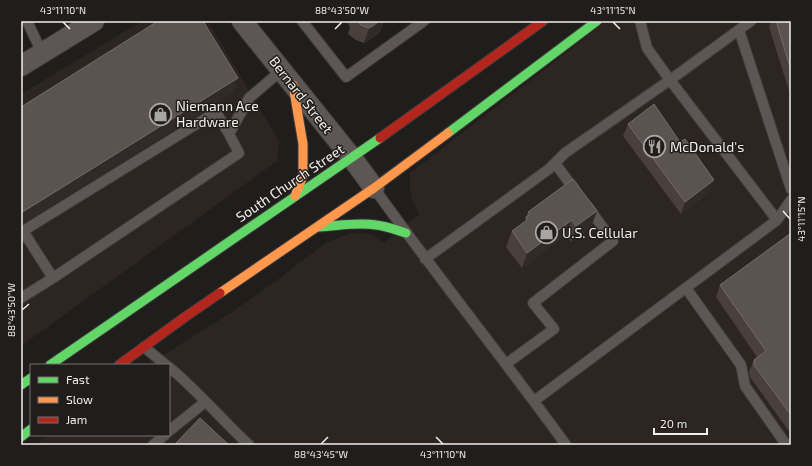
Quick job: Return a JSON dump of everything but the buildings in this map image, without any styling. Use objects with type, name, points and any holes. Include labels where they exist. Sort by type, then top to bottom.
[{"type":"main road","name":"South Church Street","points":[[51,364],[352,158],[543,21]]},
{"type":"main road","points":[[120,364],[185,317],[374,188],[597,21]]},
{"type":"main road","points":[[287,77],[303,144],[303,176],[296,196]]},
{"type":"main road","points":[[317,227],[374,225],[406,233]]},
{"type":"main road","points":[[21,385],[30,379]]},
{"type":"main road","points":[[21,437],[30,431]]},
{"type":"street","points":[[21,66],[94,21]]},
{"type":"street","name":"Bernard Street","points":[[242,21],[352,158],[374,188]]},
{"type":"lane","points":[[27,21],[42,54]]},
{"type":"lane","points":[[302,21],[346,77],[424,21]]},
{"type":"lane","points":[[640,21],[647,48],[777,220]]},
{"type":"lane","points":[[425,259],[549,169],[565,153],[670,80],[751,21]]},
{"type":"lane","points":[[739,30],[791,189]]},
{"type":"lane","points":[[229,134],[248,98],[287,77]]},
{"type":"lane","points":[[21,298],[53,278],[239,153],[216,112],[23,231],[53,278]]},
{"type":"lane","points":[[506,364],[554,329],[533,303],[613,241],[555,163]]},
{"type":"lane","points":[[374,188],[425,259],[566,445]]},
{"type":"lane","points":[[534,401],[777,220],[791,200]]},
{"type":"lane","points":[[686,288],[741,365],[745,386],[785,443],[788,445]]},
{"type":"lane","points":[[144,347],[165,364]]},
{"type":"lane","points":[[170,368],[249,445]]},
{"type":"lane","points":[[170,431],[205,402]]},
{"type":"lane","points":[[153,445],[164,436]]},
{"type":"shaded area","points":[[142,21],[208,21],[279,141],[277,161],[21,346],[21,94]]},
{"type":"shaded area","points":[[607,21],[791,21],[791,445],[35,445],[48,436],[170,436],[170,364],[150,364],[229,314],[272,284],[327,242],[351,233],[371,234],[384,243],[419,214],[412,199],[410,189],[410,173]]},
{"type":"traffic: fast","points":[[448,133],[597,21]]},
{"type":"traffic: fast","points":[[51,364],[380,138]]},
{"type":"traffic: fast","points":[[319,227],[369,224],[384,226],[406,233]]},
{"type":"traffic: fast","points":[[21,385],[30,379]]},
{"type":"traffic: fast","points":[[21,437],[30,430]]},
{"type":"traffic: slow","points":[[293,85],[303,144],[303,176],[295,196]]},
{"type":"traffic: slow","points":[[220,293],[374,188],[448,133]]},
{"type":"traffic: jam","points":[[380,138],[543,21]]},
{"type":"traffic: jam","points":[[120,364],[220,293]]},
{"type":"place","name":"Niemann Ace Hardware","points":[[161,114]]},
{"type":"place","name":"McDonald's","points":[[654,147]]},
{"type":"place","name":"U.S. Cellular","points":[[546,233]]}]
